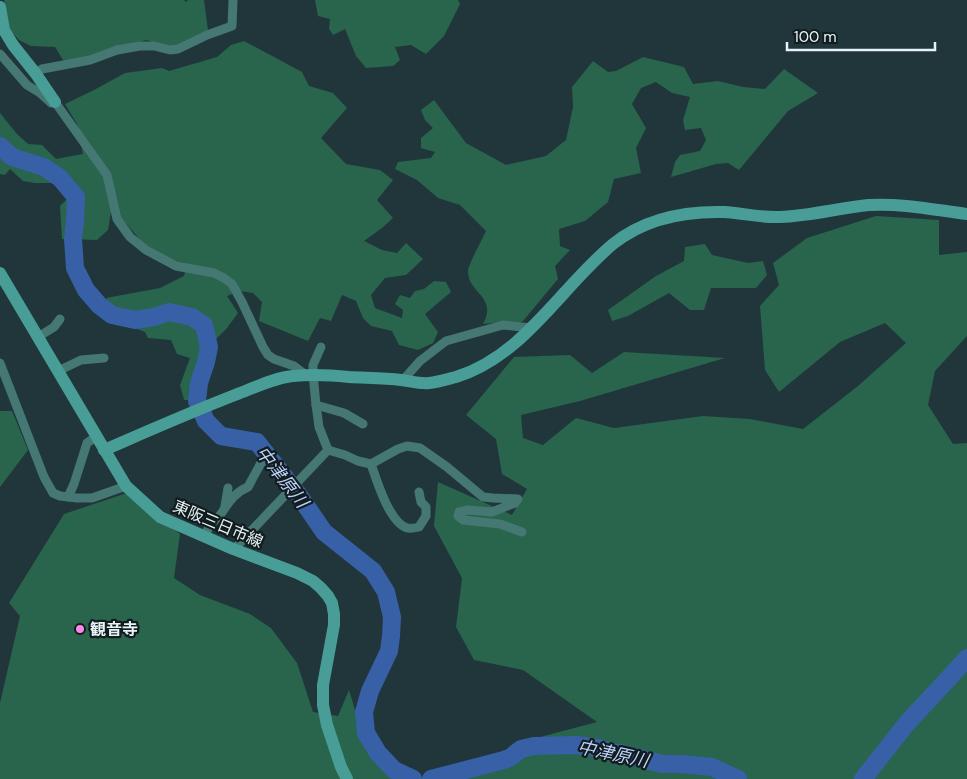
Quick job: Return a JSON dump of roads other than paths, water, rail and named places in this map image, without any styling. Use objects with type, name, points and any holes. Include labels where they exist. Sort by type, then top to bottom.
[{"type":"street","points":[[36,73],[42,69],[90,60],[117,50],[140,46],[154,46],[170,50],[178,49],[214,32],[232,26],[233,0]]},
{"type":"street","points":[[0,7],[4,30],[13,46],[36,73],[107,175],[117,219],[130,237],[146,250],[176,266],[214,273],[232,284],[268,355],[310,375]]},
{"type":"street","points":[[0,54],[27,85],[51,103],[56,102]]},
{"type":"street","points":[[104,450],[216,402],[276,379],[310,375],[403,380],[421,384],[458,376],[475,369],[508,348],[531,328],[612,245],[636,228],[648,223],[691,214],[725,212],[772,218],[868,205],[902,206],[967,214]]},
{"type":"street","name":"東阪三日市線","points":[[0,273],[126,486],[160,516],[203,537],[298,573],[328,596],[332,603],[334,625],[323,685],[323,705],[327,725],[347,779]]},
{"type":"street","points":[[38,337],[54,327],[60,319]]},
{"type":"street","points":[[403,380],[420,361],[446,341],[503,325],[531,328]]},
{"type":"street","points":[[321,348],[310,375],[319,427],[328,450]]},
{"type":"street","points":[[58,371],[82,360],[104,358]]},
{"type":"street","points":[[0,363],[44,477],[53,493],[60,496],[92,498],[126,486]]},
{"type":"street","points":[[316,405],[344,413],[363,424]]},
{"type":"street","points":[[68,497],[87,443],[97,436]]},
{"type":"street","points":[[328,450],[372,464],[398,449],[408,446],[420,448],[447,466],[483,497],[518,499],[515,503],[492,512],[468,510],[459,512],[458,516],[463,520],[500,524],[522,532]]},
{"type":"street","points":[[233,549],[328,450]]},
{"type":"street","points":[[225,506],[237,493],[248,487],[262,461]]},
{"type":"street","points":[[372,464],[378,484],[393,518],[409,529],[419,527],[426,516],[426,507],[421,502],[419,492]]},
{"type":"street","points":[[203,537],[212,523],[223,512],[228,488]]},
{"type":"waterway","name":"中津原川","points":[[0,146],[12,157],[44,167],[60,178],[76,197],[73,239],[75,268],[86,290],[99,305],[112,315],[135,320],[169,312],[192,317],[204,325],[209,347],[199,383],[197,401],[206,421],[221,436],[257,442],[298,494],[324,532],[373,571],[386,592],[392,617],[389,651],[370,691],[364,712],[366,733],[378,753],[394,770],[413,779]]},
{"type":"waterway","name":"中津原川","points":[[863,779],[907,723],[967,658]]},
{"type":"waterway","name":"中津原川","points":[[431,779],[504,760],[521,749],[534,746],[576,745],[598,748],[662,764],[712,767],[738,779]]},
{"type":"place","name":"観音寺","points":[[80,629]]}]
